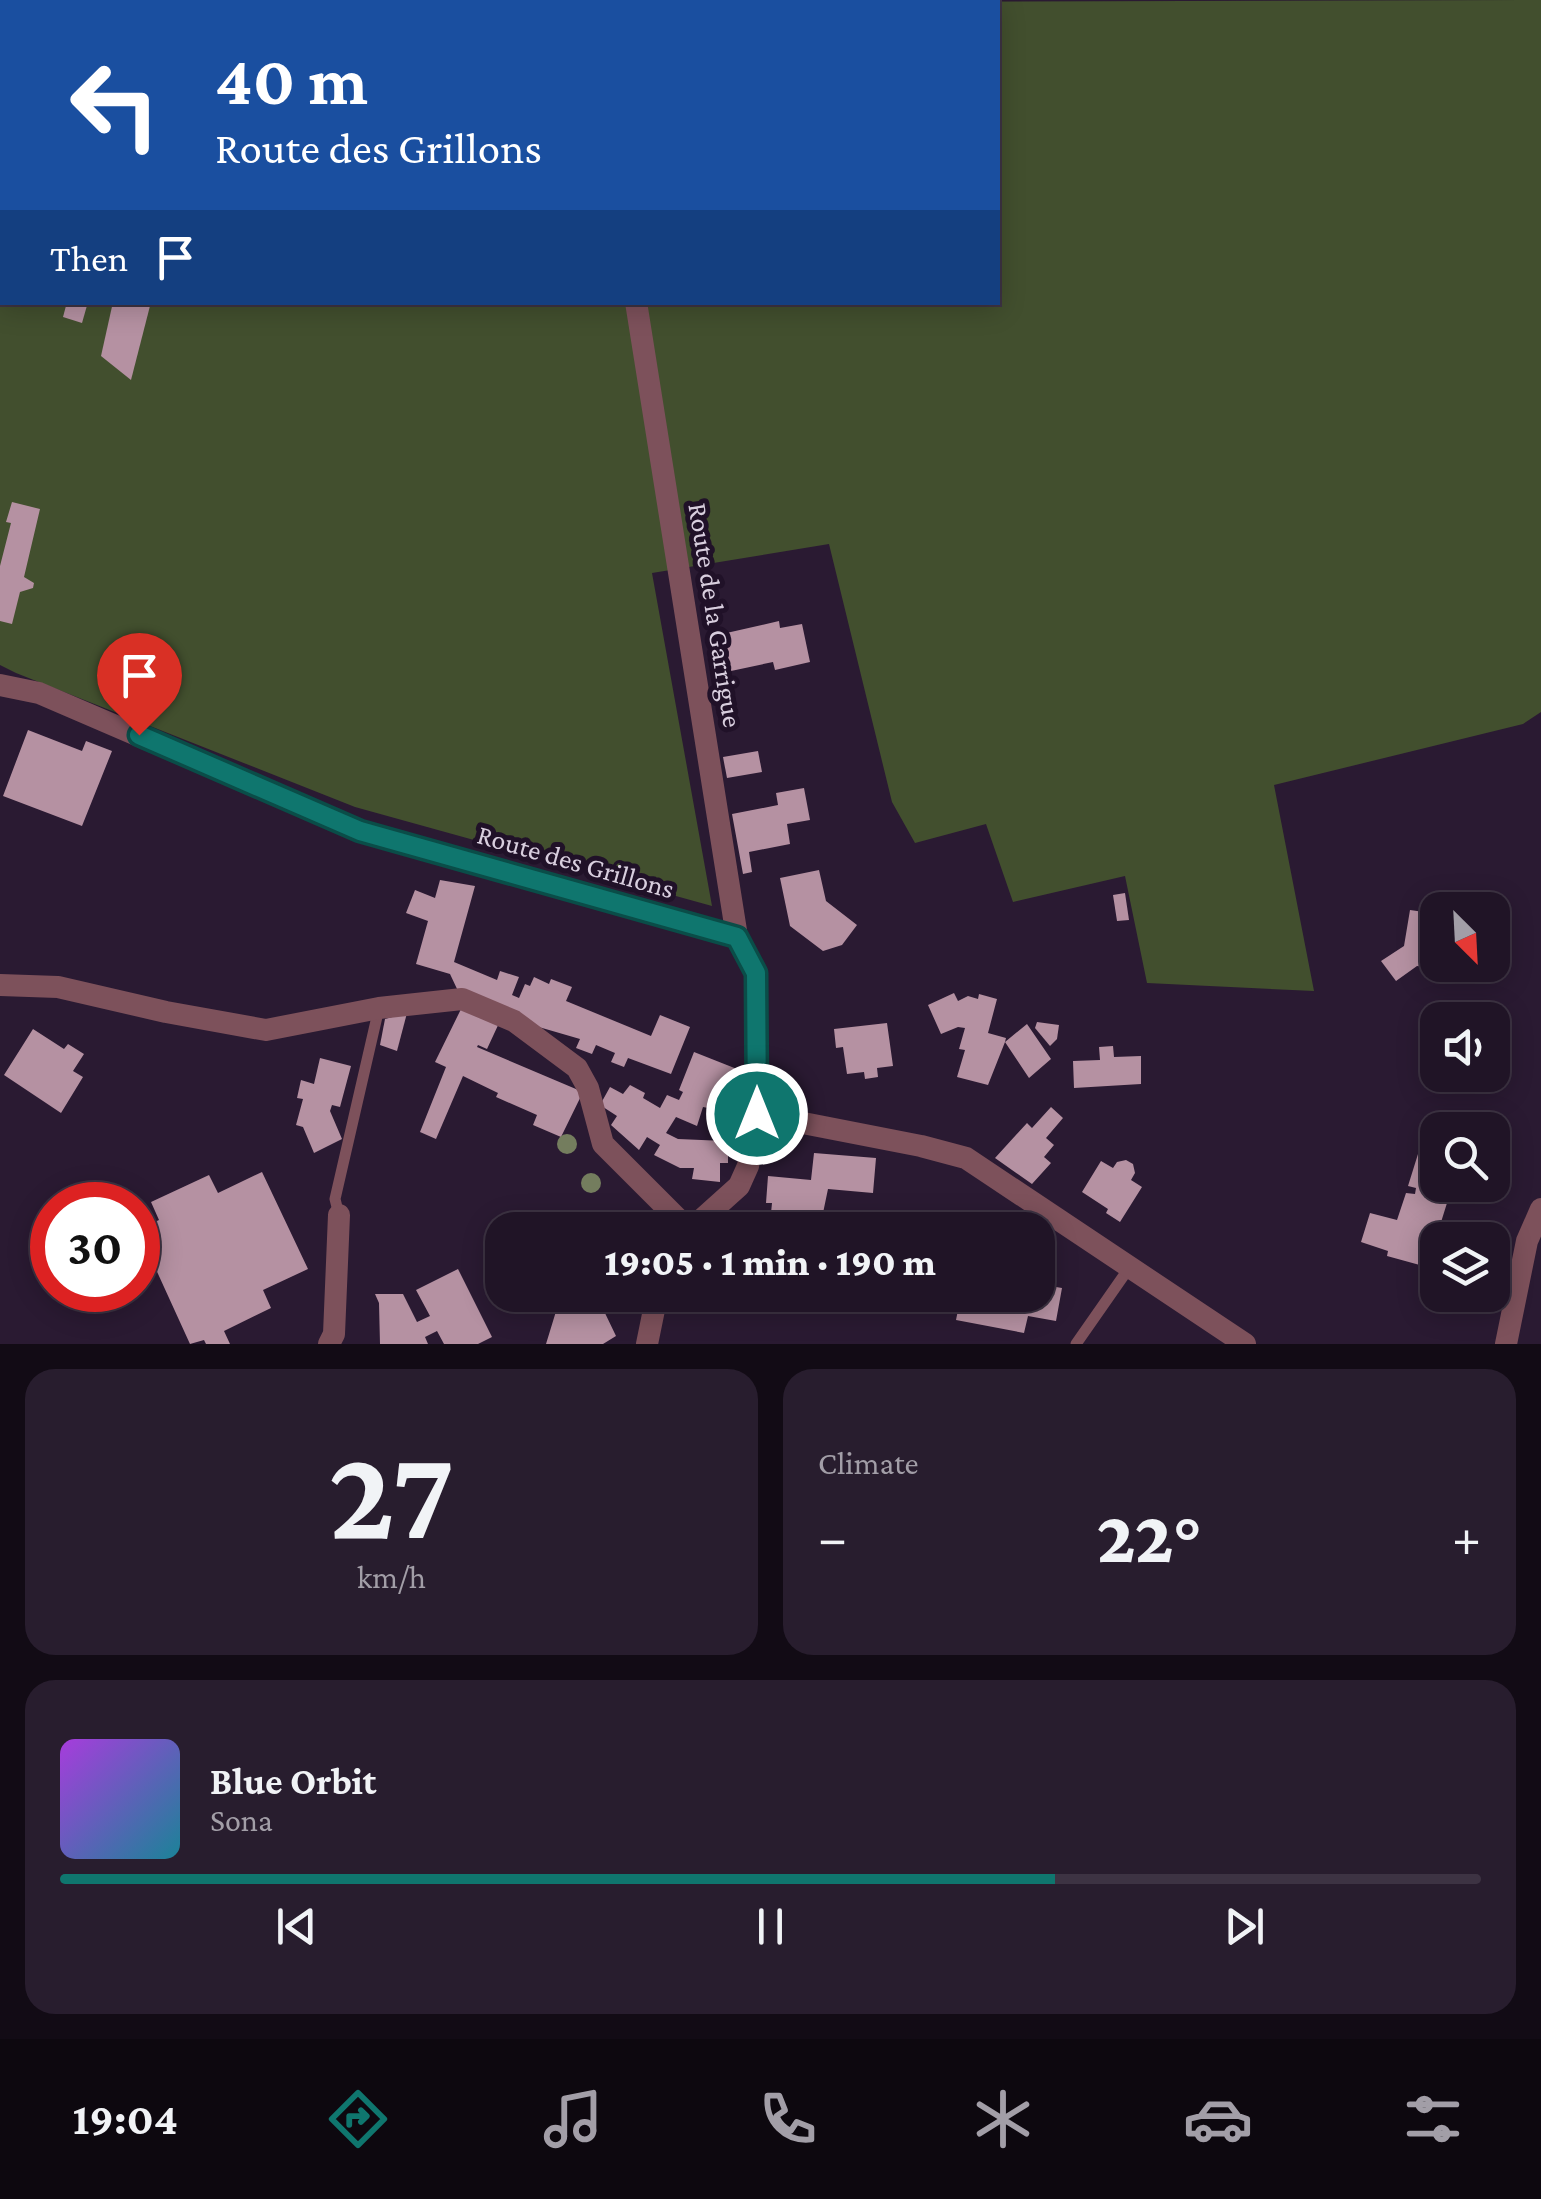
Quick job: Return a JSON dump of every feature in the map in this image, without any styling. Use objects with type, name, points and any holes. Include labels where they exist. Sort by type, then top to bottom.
[{"type":"street","name":"Route de la Garrigue","points":[[636,305],[737,937]]},
{"type":"street","name":"Route des Grillons","points":[[0,684],[39,693],[360,831],[737,937]]},
{"type":"street","points":[[710,1212],[739,1186],[748,1166],[757,1114],[756,973],[737,937]]},
{"type":"street","points":[[0,985],[58,987],[266,1030],[379,1008],[462,999],[514,1021],[577,1068],[588,1088],[603,1144],[672,1212]]},
{"type":"street","points":[[757,1114],[966,1158],[1245,1344]]},
{"type":"street","points":[[1506,1344],[1527,1241],[1541,1209]]},
{"type":"street","points":[[329,1344],[334,1334],[339,1215]]},
{"type":"street","points":[[647,1344],[654,1312]]},
{"type":"lane","points":[[339,1215],[335,1198],[379,1008]]},
{"type":"lane","points":[[1076,1344],[1129,1268]]},
{"type":"green space","points":[[1541,0],[1541,712],[1523,724],[1274,785],[1314,991],[1147,983],[1125,876],[1013,902],[986,824],[915,843],[892,802],[829,544],[652,573],[712,906],[355,807],[0,665],[0,305],[1000,305],[1000,2]]},
{"type":"building","points":[[66,305],[87,305],[82,323],[63,317]]},
{"type":"building","points":[[112,305],[150,305],[131,380],[101,356]]},
{"type":"building","points":[[12,502],[40,509],[24,577],[34,583],[33,588],[20,592],[12,624],[0,621],[0,566]]},
{"type":"building","points":[[779,621],[780,628],[802,624],[810,662],[775,670],[773,662],[731,671],[722,634]]},
{"type":"building","points":[[28,730],[82,751],[86,741],[112,751],[82,826],[3,796]]},
{"type":"building","points":[[758,751],[762,772],[727,778],[723,757]]},
{"type":"building","points":[[804,788],[810,820],[787,824],[790,844],[749,852],[752,872],[743,874],[732,814],[778,805],[776,793]]},
{"type":"building","points":[[819,870],[826,901],[857,925],[842,945],[823,951],[790,926],[780,878]]},
{"type":"building","points":[[440,880],[475,886],[454,962],[497,980],[500,971],[519,977],[512,995],[519,998],[525,984],[530,986],[534,977],[549,984],[551,979],[572,987],[566,1001],[651,1036],[660,1015],[690,1027],[671,1074],[628,1058],[624,1067],[611,1062],[615,1053],[596,1045],[592,1054],[576,1048],[580,1039],[525,1023],[458,991],[450,974],[416,964],[428,921],[406,913],[415,890],[435,898]]},
{"type":"building","points":[[1125,893],[1129,920],[1117,921],[1113,895]]},
{"type":"building","points":[[1410,910],[1420,911],[1420,966],[1396,981],[1381,961],[1404,946]]},
{"type":"building","points":[[954,993],[958,1001],[968,996],[978,999],[979,994],[997,999],[988,1033],[1006,1038],[988,1085],[957,1077],[965,1050],[959,1049],[965,1028],[941,1034],[928,1005]]},
{"type":"building","points":[[463,1005],[500,1021],[487,1049],[477,1047],[583,1092],[561,1137],[533,1125],[537,1115],[496,1097],[498,1093],[463,1076],[436,1139],[420,1132],[446,1067],[435,1062]]},
{"type":"building","points":[[407,1013],[397,1051],[380,1045],[385,1019]]},
{"type":"building","points":[[1037,1022],[1059,1025],[1057,1039],[1050,1046],[1035,1028]]},
{"type":"building","points":[[887,1023],[893,1066],[877,1068],[878,1077],[865,1079],[864,1072],[847,1074],[843,1047],[836,1048],[834,1029]]},
{"type":"building","points":[[1027,1024],[1051,1059],[1029,1078],[1005,1042]]},
{"type":"building","points":[[33,1029],[64,1049],[68,1044],[84,1054],[73,1071],[83,1077],[61,1113],[4,1075]]},
{"type":"building","points":[[1113,1046],[1114,1057],[1141,1056],[1141,1084],[1074,1088],[1073,1061],[1100,1060],[1099,1047]]},
{"type":"building","points":[[694,1052],[742,1071],[738,1114],[703,1107],[697,1126],[676,1117],[666,1133],[678,1139],[725,1141],[725,1125],[739,1126],[737,1150],[728,1150],[728,1163],[720,1163],[720,1182],[692,1179],[694,1168],[680,1168],[654,1155],[660,1145],[647,1137],[639,1150],[611,1125],[617,1116],[600,1105],[610,1087],[623,1094],[630,1085],[660,1108],[667,1095],[679,1100]]},
{"type":"building","points":[[320,1058],[351,1066],[340,1107],[332,1105],[330,1111],[342,1139],[314,1153],[303,1127],[296,1125],[303,1099],[297,1098],[301,1080],[314,1084]]},
{"type":"building","points":[[1051,1107],[1063,1118],[1046,1138],[1054,1145],[1044,1157],[1051,1163],[1032,1184],[995,1158],[1027,1123],[1032,1128]]},
{"type":"building","points":[[814,1153],[876,1158],[873,1193],[828,1189],[823,1212],[771,1212],[772,1203],[766,1203],[768,1176],[811,1180]]},
{"type":"building","points":[[1420,1155],[1420,1202],[1447,1203],[1441,1222],[1420,1222],[1420,1265],[1387,1256],[1388,1251],[1361,1242],[1370,1213],[1397,1220],[1406,1193],[1415,1194],[1416,1188],[1408,1186]]},
{"type":"building","points":[[1126,1160],[1133,1164],[1135,1173],[1131,1180],[1142,1187],[1120,1222],[1082,1192],[1101,1161],[1113,1168],[1117,1162]]},
{"type":"building","points":[[262,1172],[308,1269],[263,1290],[271,1308],[224,1331],[230,1344],[206,1344],[204,1340],[190,1344],[160,1278],[160,1198],[209,1175],[218,1193]]},
{"type":"building","points":[[458,1269],[492,1337],[478,1344],[444,1344],[437,1331],[425,1337],[428,1344],[380,1344],[379,1303],[375,1294],[403,1294],[417,1322],[430,1316],[416,1290]]},
{"type":"building","points":[[1055,1287],[1062,1288],[1056,1321],[1028,1316],[1024,1333],[956,1320],[958,1312],[1055,1312]]},
{"type":"building","points":[[556,1312],[604,1312],[616,1336],[603,1344],[546,1344]]},
{"type":"route","points":[[139,735],[360,831],[737,937],[756,973],[757,1114]]}]
